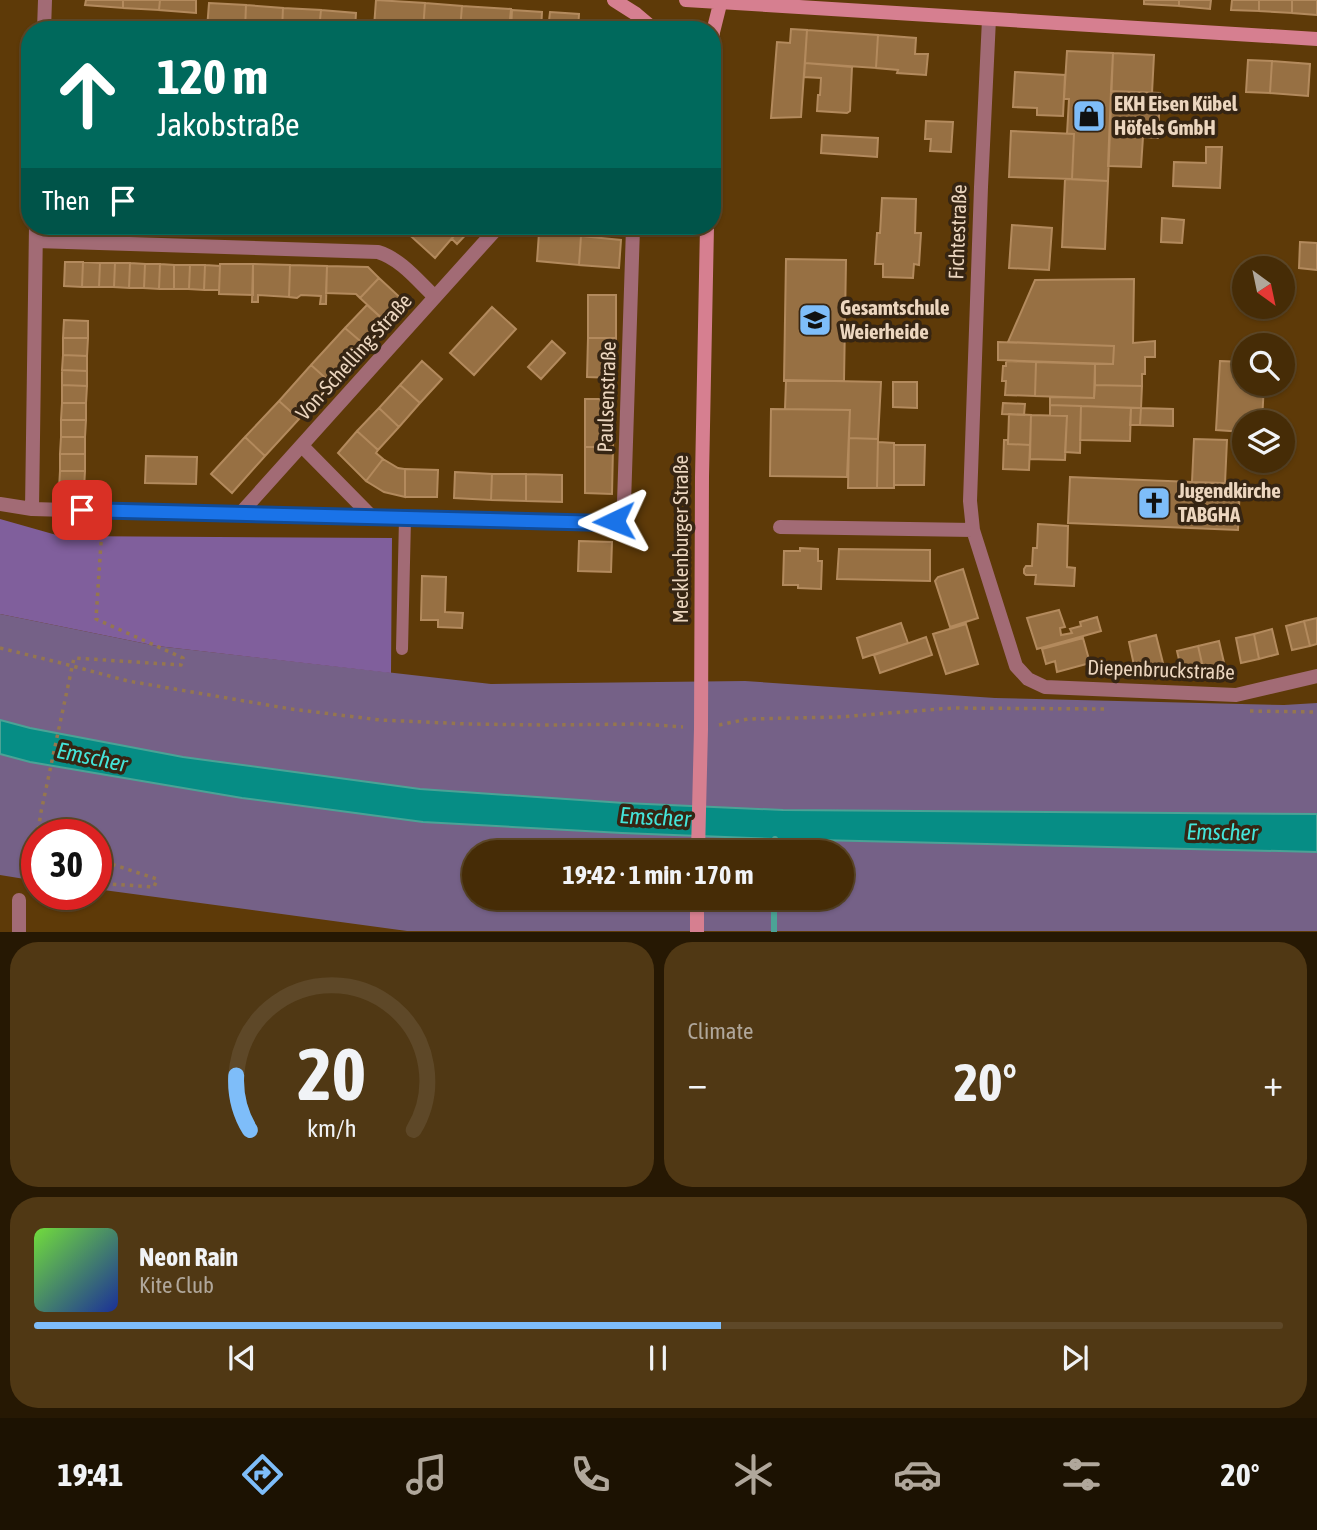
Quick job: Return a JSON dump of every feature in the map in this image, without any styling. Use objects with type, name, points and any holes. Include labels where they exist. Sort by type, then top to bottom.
[{"type":"main road","points":[[614,0],[644,21]]},
{"type":"main road","points":[[685,0],[828,5],[989,19],[1317,39]]},
{"type":"main road","points":[[715,21],[720,1]]},
{"type":"main road","name":"Mecklenburger Straße","points":[[698,840],[708,235]]},
{"type":"main road","points":[[697,910],[697,932]]},
{"type":"street","points":[[44,21],[45,0]]},
{"type":"street","name":"Fichtestraße","points":[[989,19],[970,501],[973,530],[1016,666],[1028,679],[1045,687]]},
{"type":"street","points":[[32,509],[36,235]]},
{"type":"street","name":"Von-Schelling-Straße","points":[[239,515],[491,235]]},
{"type":"street","name":"Paulsenstraße","points":[[0,504],[32,509],[405,519],[606,523],[620,518],[624,503],[626,235]]},
{"type":"street","points":[[36,242],[378,252],[398,262],[435,297]]},
{"type":"street","points":[[302,446],[373,518]]},
{"type":"street","points":[[780,527],[973,530]]},
{"type":"street","name":"Diepenbruckstraße","points":[[1045,687],[1236,695],[1317,676]]},
{"type":"street","points":[[19,900],[19,932]]},
{"type":"lane","points":[[402,649],[405,519]]},
{"type":"path","points":[[40,819],[74,658],[181,665],[183,658],[96,619],[103,511]]},
{"type":"path","points":[[0,649],[128,681],[291,709],[380,720],[468,724],[642,723],[701,734],[748,719],[839,717],[953,708],[1114,709]]},
{"type":"path","points":[[1250,711],[1317,712]]},
{"type":"path","points":[[112,864],[157,879],[154,887],[112,884]]},
{"type":"shaded area","points":[[0,519],[60,536],[392,538],[391,673],[157,646],[0,614]]},
{"type":"shaded area","points":[[0,614],[157,646],[491,684],[745,681],[995,698],[1284,705],[1317,703],[1317,931],[407,931],[112,891],[112,819],[21,819],[21,878],[0,875],[0,754],[30,761],[29,728],[0,720]]},
{"type":"water","name":"Emscher","points":[[0,720],[183,757],[420,789],[624,803],[783,810],[1317,814],[1317,852],[775,839],[423,822],[242,798],[30,762],[0,754]]},
{"type":"building","points":[[86,0],[123,0],[123,8],[85,5]]},
{"type":"building","points":[[123,0],[160,0],[159,10],[123,8]]},
{"type":"building","points":[[160,0],[196,0],[196,13],[159,10]]},
{"type":"building","points":[[376,0],[425,3],[424,21],[374,21]]},
{"type":"building","points":[[1144,0],[1179,0],[1179,6],[1144,4]]},
{"type":"building","points":[[1179,0],[1211,0],[1210,9],[1179,6]]},
{"type":"building","points":[[1232,0],[1259,0],[1259,11],[1231,10]]},
{"type":"building","points":[[1259,0],[1292,0],[1292,13],[1259,11]]},
{"type":"building","points":[[1292,0],[1317,0],[1317,15],[1292,13]]},
{"type":"building","points":[[209,3],[246,5],[245,21],[208,21]]},
{"type":"building","points":[[425,3],[462,6],[461,21],[424,21]]},
{"type":"building","points":[[246,5],[283,8],[282,21],[245,21]]},
{"type":"building","points":[[462,6],[511,9],[510,21],[461,21]]},
{"type":"building","points":[[283,8],[321,10],[320,21],[282,21]]},
{"type":"building","points":[[321,10],[356,13],[356,21],[320,21]]},
{"type":"building","points":[[512,10],[542,12],[542,21],[511,21]]},
{"type":"building","points":[[550,12],[579,14],[579,21],[549,21]]},
{"type":"building","points":[[791,29],[807,30],[801,117],[771,118],[777,42],[790,43]]},
{"type":"building","points":[[807,30],[878,35],[876,68],[805,63]]},
{"type":"building","points":[[878,35],[916,38],[915,54],[928,54],[926,75],[876,68]]},
{"type":"building","name":"EKH Eisen Kübel Höfels GmbH","points":[[1067,51],[1113,53],[1108,181],[1072,179],[1074,134],[1067,134],[1069,99],[1064,99]]},
{"type":"building","points":[[1113,53],[1154,55],[1152,93],[1111,91]]},
{"type":"building","points":[[1248,60],[1272,61],[1270,93],[1246,92]]},
{"type":"building","points":[[1272,61],[1310,64],[1308,96],[1270,93]]},
{"type":"building","points":[[805,63],[852,67],[850,111],[817,111],[821,78],[804,77]]},
{"type":"building","points":[[1015,72],[1065,75],[1063,116],[1037,115],[1037,108],[1013,107]]},
{"type":"building","points":[[1111,91],[1160,93],[1158,138],[1143,137],[1141,167],[1108,166]]},
{"type":"building","points":[[926,121],[953,122],[951,152],[930,151],[931,139],[925,139]]},
{"type":"building","points":[[1011,131],[1074,134],[1072,179],[1009,177]]},
{"type":"building","points":[[822,135],[878,138],[877,157],[821,153]]},
{"type":"building","points":[[1206,147],[1222,147],[1220,188],[1173,186],[1174,162],[1206,163]]},
{"type":"building","points":[[1065,179],[1108,181],[1105,249],[1062,247]]},
{"type":"building","points":[[882,198],[916,199],[915,233],[921,233],[919,265],[914,264],[913,278],[883,277],[883,264],[875,264]]},
{"type":"building","points":[[1162,218],[1184,220],[1182,243],[1161,242]]},
{"type":"building","points":[[1012,225],[1052,228],[1049,270],[1009,268]]},
{"type":"building","points":[[410,235],[453,237],[435,258]]},
{"type":"building","points":[[451,235],[466,235],[457,244]]},
{"type":"building","points":[[539,235],[581,236],[579,265],[537,261]]},
{"type":"building","points":[[581,236],[621,240],[619,268],[579,265]]},
{"type":"building","points":[[1300,242],[1317,243],[1317,270],[1299,268]]},
{"type":"building","name":"Gesamtschule Weierheide","points":[[786,259],[846,260],[844,381],[784,381]]},
{"type":"building","points":[[65,262],[83,262],[82,287],[64,286]]},
{"type":"building","points":[[83,262],[100,263],[99,287],[82,287]]},
{"type":"building","points":[[100,263],[115,263],[114,287],[99,287]]},
{"type":"building","points":[[115,263],[130,263],[129,288],[114,287]]},
{"type":"building","points":[[130,263],[145,264],[144,288],[129,288]]},
{"type":"building","points":[[145,264],[160,264],[159,289],[144,288]]},
{"type":"building","points":[[160,264],[174,265],[174,289],[159,289]]},
{"type":"building","points":[[220,264],[253,264],[253,295],[219,294]]},
{"type":"building","points":[[253,264],[290,265],[289,297],[258,295],[258,302],[252,302]]},
{"type":"building","points":[[174,265],[190,265],[189,289],[174,289]]},
{"type":"building","points":[[190,265],[205,265],[204,290],[189,289]]},
{"type":"building","points":[[205,265],[220,266],[219,290],[204,290]]},
{"type":"building","points":[[290,265],[327,266],[326,304],[320,304],[321,296],[289,297]]},
{"type":"building","points":[[327,266],[368,267],[379,278],[360,298],[356,294],[326,293]]},
{"type":"building","points":[[379,278],[406,303],[387,323],[360,298]]},
{"type":"building","points":[[1134,279],[1133,343],[1155,341],[1155,357],[1145,357],[1142,386],[1095,385],[1095,364],[1113,364],[1114,346],[1008,342],[1035,280]]},
{"type":"building","points":[[588,295],[616,295],[616,338],[588,338]]},
{"type":"building","points":[[367,305],[387,323],[366,346],[345,328]]},
{"type":"building","points":[[492,307],[516,329],[474,375],[450,353]]},
{"type":"building","points":[[64,320],[88,321],[88,338],[63,338]]},
{"type":"building","points":[[345,328],[366,346],[331,383],[311,365]]},
{"type":"building","points":[[63,338],[88,338],[87,356],[63,355]]},
{"type":"building","points":[[588,338],[616,338],[615,378],[587,377]]},
{"type":"building","points":[[552,341],[565,353],[541,379],[528,367]]},
{"type":"building","points":[[998,342],[1114,346],[1113,364],[998,360]]},
{"type":"building","points":[[63,355],[87,356],[87,371],[62,370]]},
{"type":"building","points":[[422,361],[442,379],[420,403],[400,385]]},
{"type":"building","points":[[1006,361],[1036,362],[1035,396],[1005,395],[1006,381],[1002,381]]},
{"type":"building","points":[[1220,361],[1232,362],[1232,396],[1263,396],[1263,410],[1232,410],[1232,431],[1216,430]]},
{"type":"building","points":[[1036,362],[1095,364],[1094,398],[1035,396]]},
{"type":"building","points":[[311,365],[331,383],[299,419],[279,401]]},
{"type":"building","points":[[62,370],[87,371],[87,386],[62,385]]},
{"type":"building","points":[[786,380],[881,382],[878,439],[849,438],[850,410],[785,409]]},
{"type":"building","points":[[893,382],[917,382],[917,408],[893,407]]},
{"type":"building","points":[[62,385],[87,386],[86,403],[62,403]]},
{"type":"building","points":[[400,385],[420,403],[399,427],[379,408]]},
{"type":"building","points":[[1095,385],[1142,386],[1141,408],[1050,405],[1050,397],[1094,398]]},
{"type":"building","points":[[585,399],[614,399],[613,447],[585,447]]},
{"type":"building","points":[[279,401],[299,419],[265,456],[245,437]]},
{"type":"building","points":[[62,403],[86,403],[86,420],[61,420]]},
{"type":"building","points":[[1003,403],[1025,404],[1024,415],[1002,414]]},
{"type":"building","points":[[1050,405],[1081,406],[1080,453],[1065,452],[1067,416],[1050,416]]},
{"type":"building","points":[[1081,406],[1131,408],[1130,441],[1080,440]]},
{"type":"building","points":[[379,408],[399,427],[378,450],[357,431]]},
{"type":"building","points":[[1131,408],[1141,408],[1140,425],[1130,425]]},
{"type":"building","points":[[1141,408],[1173,409],[1173,426],[1140,425]]},
{"type":"building","points":[[771,409],[850,410],[847,477],[770,476]]},
{"type":"building","points":[[1009,414],[1031,415],[1030,445],[1008,444]]},
{"type":"building","points":[[1031,415],[1067,416],[1065,460],[1030,459]]},
{"type":"building","points":[[61,420],[86,420],[85,437],[61,437]]},
{"type":"building","points":[[357,431],[378,450],[376,453],[383,459],[366,481],[338,453]]},
{"type":"building","points":[[61,437],[85,437],[85,454],[60,454]]},
{"type":"building","points":[[245,437],[265,456],[232,493],[211,474]]},
{"type":"building","points":[[849,438],[878,439],[877,488],[848,488]]},
{"type":"building","points":[[1194,439],[1227,440],[1225,483],[1192,482]]},
{"type":"building","points":[[1004,440],[1008,440],[1008,444],[1030,445],[1029,470],[1003,469]]},
{"type":"building","points":[[878,442],[894,443],[894,488],[877,488]]},
{"type":"building","points":[[894,445],[925,445],[924,485],[894,485]]},
{"type":"building","points":[[585,447],[613,447],[612,494],[585,493]]},
{"type":"building","points":[[60,454],[85,454],[85,471],[60,471]]},
{"type":"building","points":[[146,456],[197,457],[196,484],[145,483]]},
{"type":"building","points":[[383,459],[405,469],[405,497],[384,492],[366,481]]},
{"type":"building","points":[[405,469],[438,470],[437,497],[405,497]]},
{"type":"building","points":[[60,471],[85,471],[84,489],[59,489]]},
{"type":"building","points":[[455,472],[492,474],[491,500],[454,498]]},
{"type":"building","points":[[492,474],[526,474],[526,501],[491,500]]},
{"type":"building","points":[[526,474],[562,475],[562,502],[526,501]]},
{"type":"building","name":"Jugendkirche TABGHA","points":[[1070,477],[1240,484],[1238,530],[1068,523]]},
{"type":"building","points":[[1038,524],[1068,526],[1067,567],[1075,568],[1074,586],[1035,584],[1036,575],[1024,573],[1026,566],[1032,566],[1033,548],[1037,548]]},
{"type":"building","points":[[579,541],[612,542],[611,572],[578,571]]},
{"type":"building","points":[[800,548],[818,549],[818,561],[822,561],[821,589],[783,585],[784,551],[800,551]]},
{"type":"building","points":[[839,549],[930,550],[930,581],[837,579]]},
{"type":"building","points":[[963,569],[978,618],[950,627],[935,581],[938,577]]},
{"type":"building","points":[[422,576],[446,577],[445,612],[463,613],[462,628],[438,627],[438,620],[421,620]]},
{"type":"building","points":[[1059,610],[1065,627],[1060,628],[1061,635],[1072,633],[1070,629],[1081,626],[1080,622],[1097,617],[1101,631],[1037,649],[1027,618]]},
{"type":"building","points":[[1317,618],[1317,644],[1310,646],[1304,621]]},
{"type":"building","points":[[1304,621],[1310,646],[1292,650],[1286,626]]},
{"type":"building","points":[[901,623],[908,643],[863,658],[857,638]]},
{"type":"building","points":[[966,624],[978,664],[946,674],[933,634]]},
{"type":"building","points":[[1272,629],[1278,654],[1259,659],[1254,634]]},
{"type":"building","points":[[1254,634],[1259,659],[1241,663],[1236,638]]},
{"type":"building","points":[[1156,635],[1163,663],[1135,670],[1129,642]]},
{"type":"building","points":[[926,637],[932,655],[880,673],[874,655]]},
{"type":"building","points":[[1083,638],[1090,663],[1057,672],[1055,661],[1046,664],[1042,649]]},
{"type":"building","points":[[1219,641],[1225,667],[1204,672],[1198,646]]},
{"type":"building","points":[[1198,646],[1204,672],[1183,677],[1177,651]]},
{"type":"waterway","points":[[774,910],[774,932]]},
{"type":"place","name":"EKH Eisen Kübel Höfels GmbH","points":[[1089,116]]},
{"type":"place","name":"Gesamtschule Weierheide","points":[[815,320]]},
{"type":"place","name":"Jugendkirche TABGHA","points":[[1154,503]]},
{"type":"route","points":[[82,510],[606,523],[614,521]]}]
